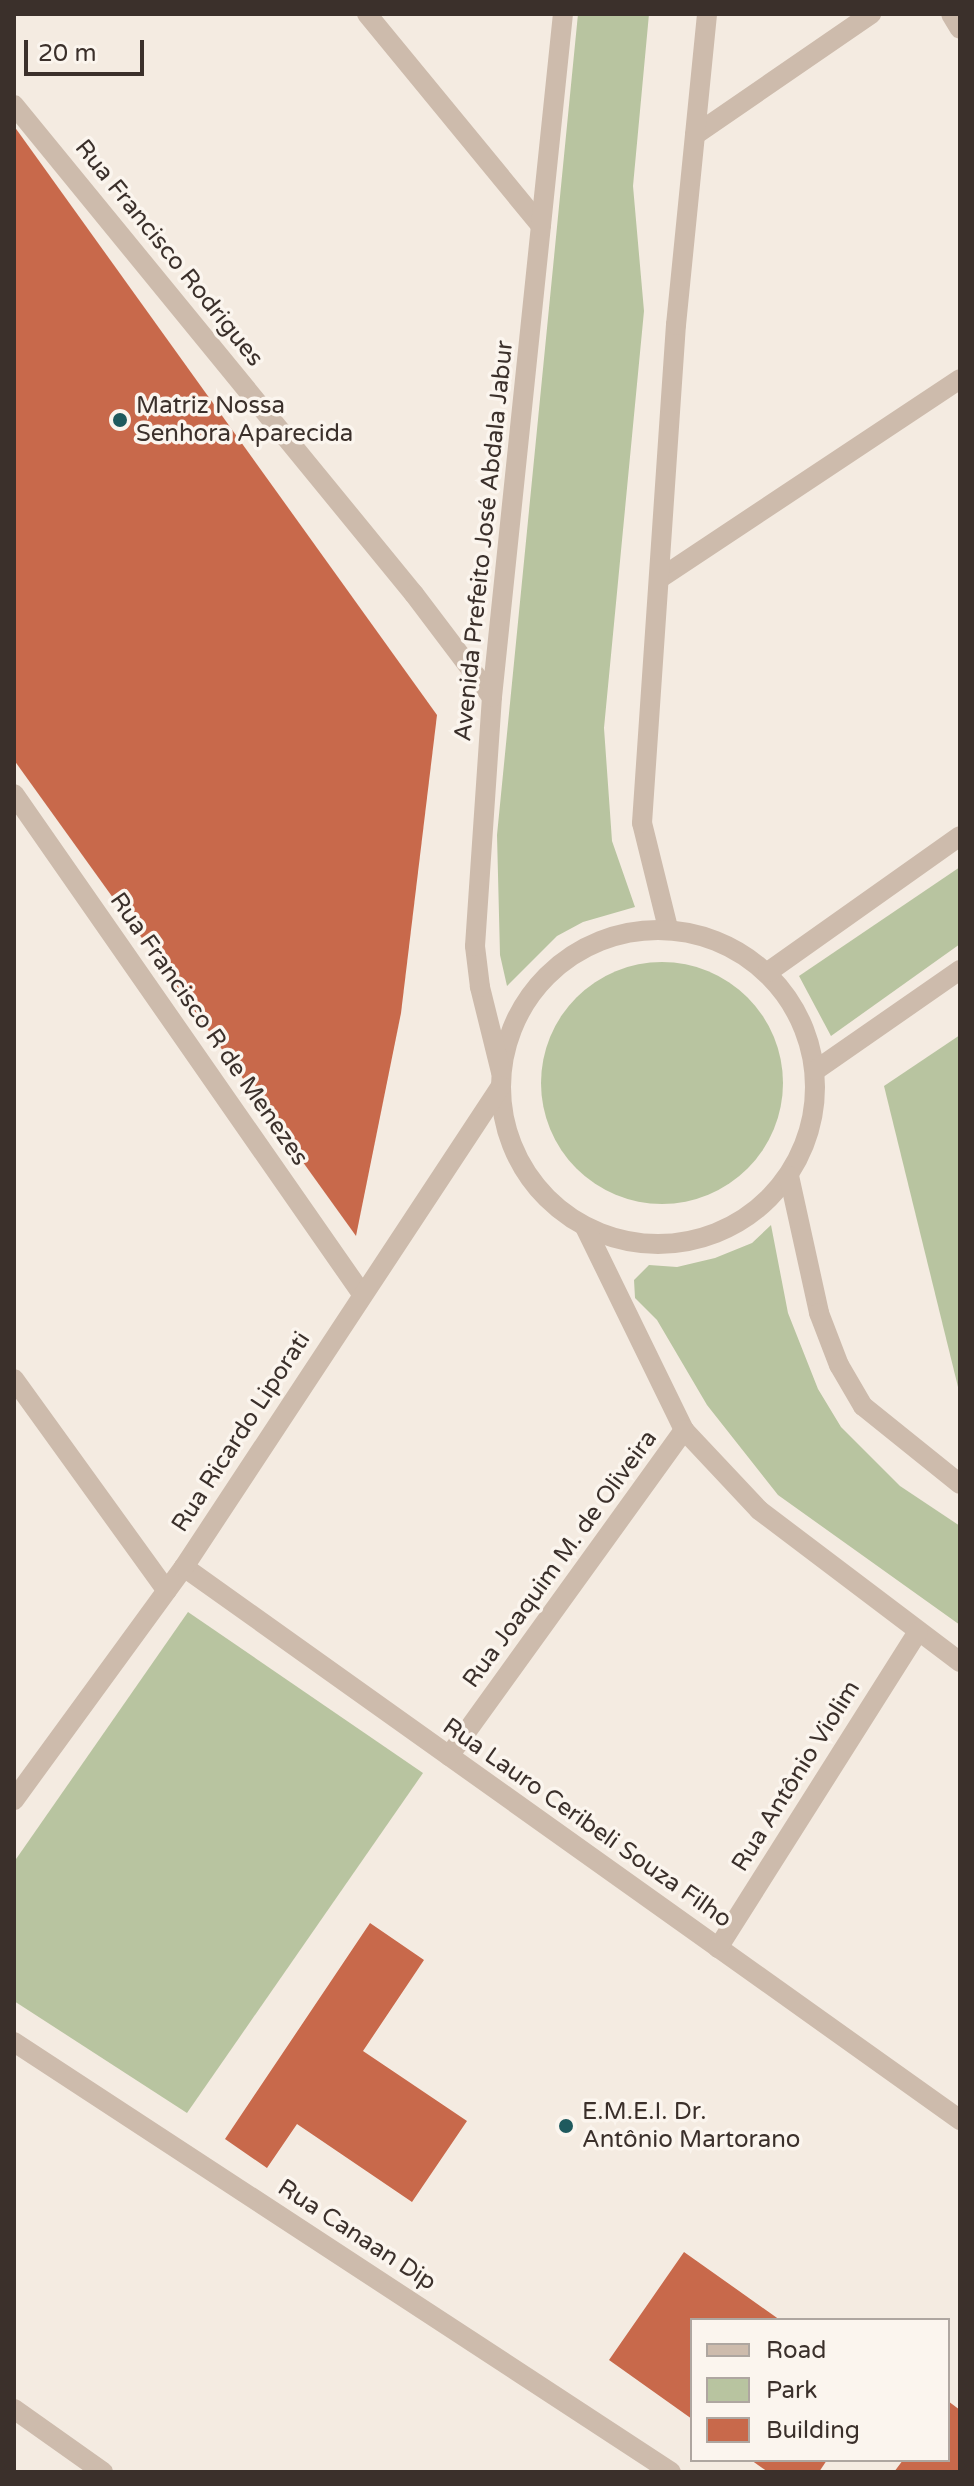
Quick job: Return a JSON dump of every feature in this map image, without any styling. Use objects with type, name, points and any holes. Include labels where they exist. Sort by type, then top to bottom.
[{"type":"street","points":[[367,14],[541,226]]},
{"type":"street","name":"Avenida Prefeito José Abdala Jabur","points":[[563,14],[492,697],[475,946],[480,987],[501,1079],[505,1124],[519,1160],[541,1192],[585,1227]]},
{"type":"street","points":[[668,928],[642,823],[659,579],[707,14]]},
{"type":"street","points":[[695,135],[871,14]]},
{"type":"street","points":[[951,14],[960,29]]},
{"type":"street","name":"Rua Francisco Rodrigues","points":[[14,105],[414,594],[492,697]]},
{"type":"street","points":[[659,579],[960,379]]},
{"type":"street","name":"Rua Francisco R de Menezes","points":[[14,794],[362,1294]]},
{"type":"street","points":[[768,972],[960,836]]},
{"type":"street","points":[[501,1079],[519,1014],[539,983],[575,951],[620,932],[668,928],[722,941],[768,972],[800,1017],[816,1070],[812,1125],[789,1176],[758,1210],[719,1233],[675,1244],[628,1242],[585,1227]]},
{"type":"street","points":[[816,1070],[960,970]]},
{"type":"street","name":"Rua Ricardo Liporati","points":[[14,1800],[184,1567],[501,1079]]},
{"type":"street","points":[[789,1176],[819,1313],[839,1365],[863,1406],[960,1484]]},
{"type":"street","points":[[585,1227],[684,1430],[759,1510],[960,1662]]},
{"type":"street","points":[[14,1379],[167,1591]]},
{"type":"street","name":"Rua Joaquim M. de Oliveira","points":[[449,1756],[684,1430]]},
{"type":"street","name":"Rua Lauro Ceribeli Souza Filho","points":[[184,1567],[960,2120]]},
{"type":"street","name":"Rua Antônio Violim","points":[[718,1948],[918,1632]]},
{"type":"street","name":"Rua Canaan Dip","points":[[14,2042],[671,2472]]},
{"type":"street","points":[[14,2409],[103,2472]]},
{"type":"green space","points":[[578,14],[649,14],[633,186],[644,311],[604,728],[612,841],[635,907],[583,922],[557,936],[507,986],[500,955],[497,835]]},
{"type":"green space","points":[[960,867],[960,944],[831,1036],[799,976]]},
{"type":"green space","points":[[662,962],[686,964],[708,971],[748,997],[774,1037],[781,1059],[781,1107],[774,1129],[748,1169],[708,1195],[686,1202],[662,1204],[638,1202],[616,1195],[576,1169],[550,1129],[543,1107],[541,1083],[543,1059],[550,1037],[576,997],[616,971],[638,964]]},
{"type":"green space","points":[[960,1035],[960,1395],[884,1086]]},
{"type":"green space","points":[[771,1225],[788,1313],[818,1389],[841,1427],[900,1486],[960,1526],[960,1625],[778,1495],[707,1405],[657,1320],[635,1298],[634,1280],[649,1265],[677,1267],[715,1258],[752,1243]]},
{"type":"green space","points":[[188,1612],[423,1773],[187,2113],[14,2001],[14,1862]]},
{"type":"building","name":"Matriz Nossa Senhora Aparecida","points":[[14,126],[437,715],[401,1013],[356,1236],[14,760]]},
{"type":"building","points":[[370,1923],[424,1960],[363,2051],[467,2121],[412,2202],[297,2124],[267,2168],[225,2139]]},
{"type":"building","points":[[684,2252],[777,2318],[690,2318],[690,2418],[609,2360]]},
{"type":"building","points":[[950,2402],[960,2410],[960,2472],[894,2472],[902,2462],[950,2462]]},
{"type":"building","points":[[754,2462],[826,2462],[819,2472],[768,2472]]},
{"type":"place","name":"Matriz Nossa Senhora Aparecida","points":[[120,420]]},
{"type":"place","name":"E.M.E.I. Dr. Antônio Martorano","points":[[566,2126]]}]
